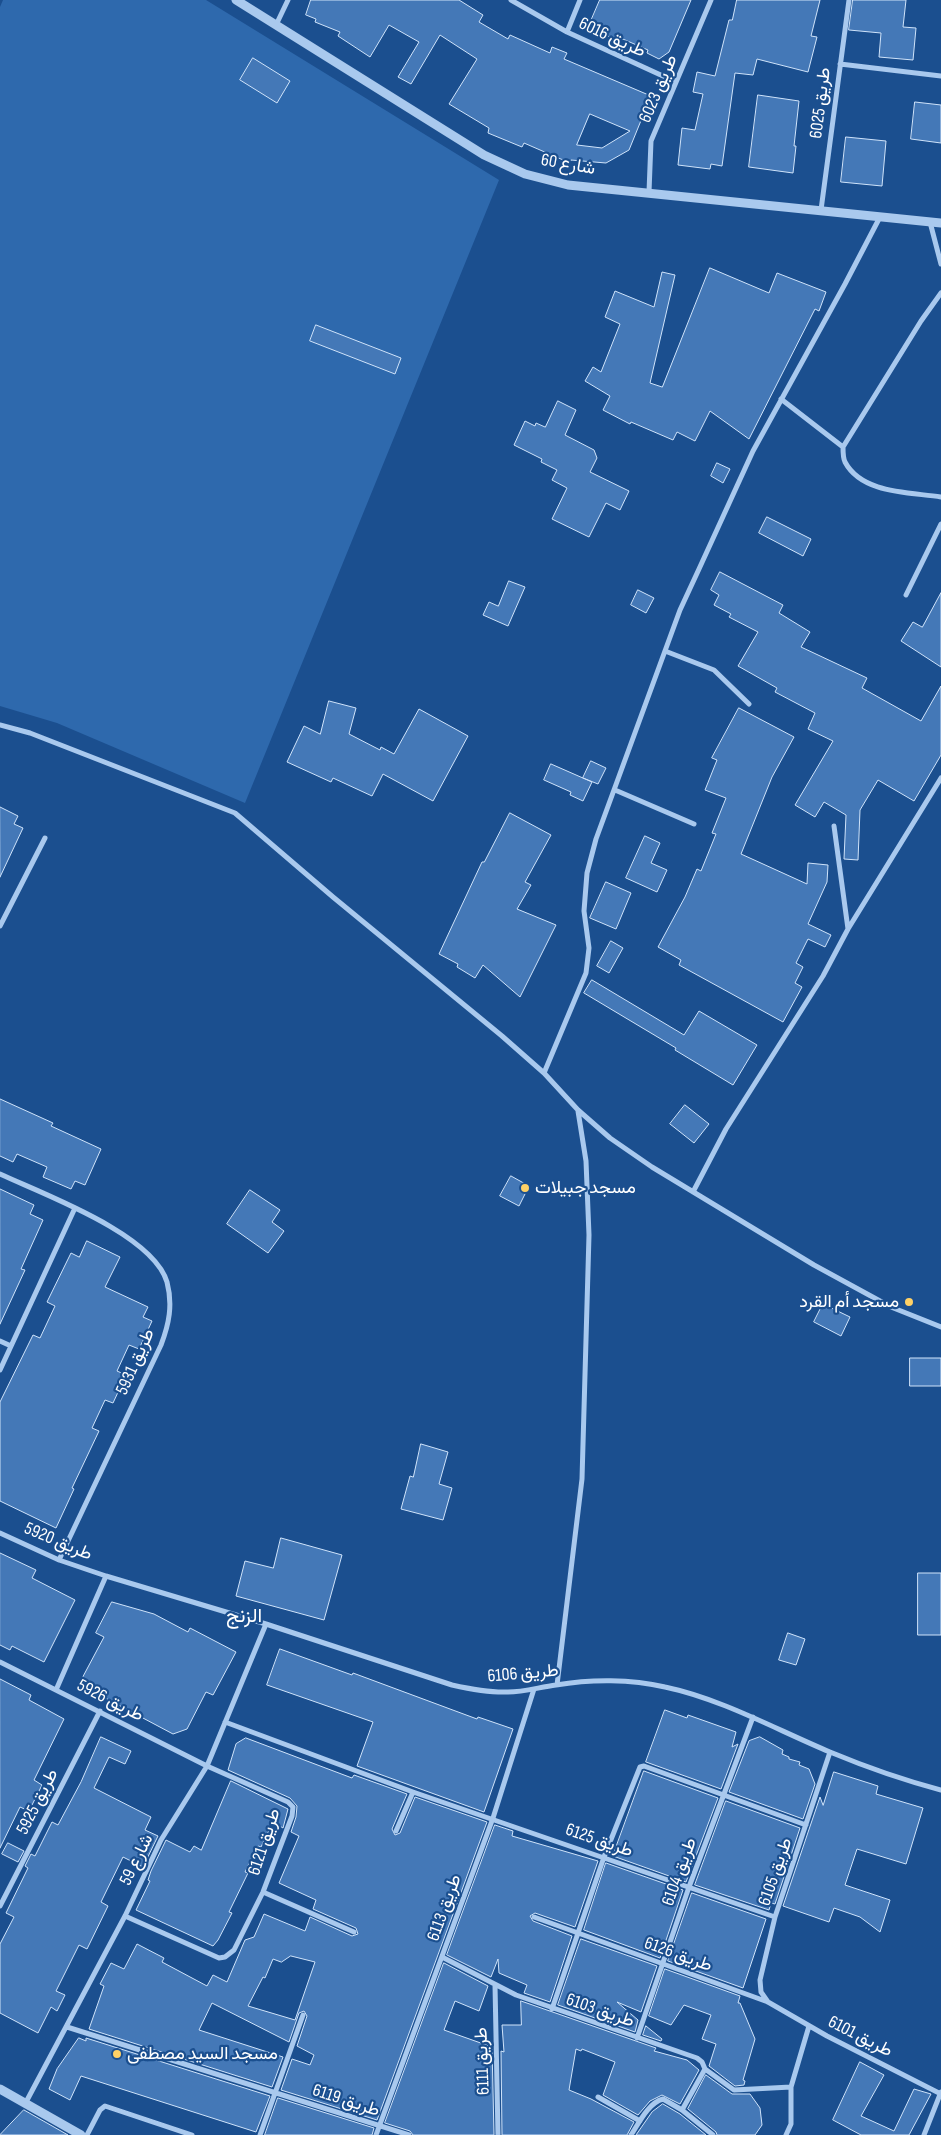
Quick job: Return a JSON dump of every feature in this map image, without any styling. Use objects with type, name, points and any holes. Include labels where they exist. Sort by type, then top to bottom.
[{"type":"street","name":"شارع 60","points":[[236,0],[484,154],[526,174],[568,185],[941,223]]},
{"type":"street","points":[[276,25],[288,0]]},
{"type":"street","name":"طريق 6016","points":[[511,0],[567,32],[676,82]]},
{"type":"street","points":[[567,32],[580,0]]},
{"type":"street","name":"طريق 6023","points":[[649,192],[651,141],[712,0]]},
{"type":"street","name":"طريق 6025","points":[[821,210],[849,0]]},
{"type":"street","points":[[840,64],[941,76]]},
{"type":"street","points":[[544,1073],[586,973],[590,948],[584,911],[587,873],[596,839],[680,610],[738,482],[880,217]]},
{"type":"street","points":[[930,222],[941,264]]},
{"type":"street","points":[[941,293],[921,321],[843,447],[844,461],[856,476],[874,487],[941,497]]},
{"type":"street","points":[[782,399],[843,447]]},
{"type":"street","points":[[906,596],[941,524]]},
{"type":"street","points":[[665,652],[714,670],[749,704]]},
{"type":"street","points":[[0,724],[30,733],[235,813],[544,1073],[578,1110],[610,1138],[652,1167],[814,1265],[891,1307],[941,1327]]},
{"type":"street","points":[[693,1192],[726,1129],[823,976],[848,930],[941,778]]},
{"type":"street","points":[[615,790],[694,824]]},
{"type":"street","points":[[834,826],[848,930]]},
{"type":"street","points":[[0,926],[45,838]]},
{"type":"street","points":[[557,1685],[582,1479],[589,1235],[586,1161],[578,1110]]},
{"type":"street","name":"طريق 5931","points":[[0,1174],[122,1232],[141,1248],[166,1280],[170,1302],[168,1324],[161,1345],[59,1560]]},
{"type":"street","points":[[0,1370],[75,1208]]},
{"type":"street","points":[[0,1341],[11,1346]]},
{"type":"street","name":"طريق 5920","points":[[0,1533],[59,1560],[106,1576]]},
{"type":"street","points":[[56,1690],[106,1576]]},
{"type":"street","name":"طريق 6106","points":[[106,1576],[266,1624],[452,1685],[479,1691],[507,1692],[557,1685],[629,1682],[665,1687],[753,1718],[830,1752],[906,1780],[941,1790]]},
{"type":"street","name":"شارع 59","points":[[25,2104],[125,1916],[161,1840],[207,1766],[266,1624]]},
{"type":"street","name":"طريق 5926","points":[[0,1662],[207,1766]]},
{"type":"street","name":"طريق 6113","points":[[376,2135],[493,1818],[534,1689]]},
{"type":"street","name":"طريق 5925","points":[[0,1906],[100,1711]]},
{"type":"street","name":"طريق 6104","points":[[637,2038],[689,1887],[753,1718]]},
{"type":"street","name":"طريق 6125","points":[[225,1722],[413,1792],[604,1856],[775,1917]]},
{"type":"street","name":"طريق 6105","points":[[768,2002],[761,1992],[760,1980],[775,1917],[830,1752]]},
{"type":"street","name":"طريق 6121","points":[[125,1916],[219,1958],[225,1957],[234,1950],[263,1892],[292,1816],[293,1807],[288,1802],[207,1766]]},
{"type":"street","points":[[552,2009],[604,1856],[638,1769],[644,1766],[722,1796],[806,1824]]},
{"type":"street","points":[[396,1831],[413,1792]]},
{"type":"street","name":"طريق 6121","points":[[263,1892],[354,1932]]},
{"type":"street","name":"طريق 6126","points":[[534,1917],[768,2002]]},
{"type":"street","name":"طريق 6103","points":[[442,1957],[494,1985],[552,2009],[694,2056],[702,2062],[705,2070],[729,2087],[739,2091],[791,2087]]},
{"type":"street","name":"طريق 6111","points":[[494,1985],[498,2135]]},
{"type":"street","name":"طريق 6101","points":[[768,2002],[809,2026],[941,2093]]},
{"type":"street","points":[[260,2135],[303,2016]]},
{"type":"street","points":[[786,2135],[791,2124],[791,2087],[809,2026]]},
{"type":"street","name":"طريق 6119","points":[[67,2027],[409,2135]]},
{"type":"street","points":[[682,2110],[705,2070]]},
{"type":"street","points":[[0,2089],[81,2135]]},
{"type":"street","points":[[924,2135],[941,2093]]},
{"type":"street","points":[[598,2097],[640,2121]]},
{"type":"street","points":[[630,2135],[656,2101],[663,2099],[671,2102],[713,2135]]},
{"type":"street","points":[[87,2135],[104,2106],[192,2135]]},
{"type":"shaded area","points":[[3,0],[206,0],[499,180],[245,803],[57,723],[0,706],[0,7]]},
{"type":"building","points":[[311,0],[459,0],[483,15],[479,22],[508,39],[510,35],[550,53],[552,47],[567,53],[564,59],[651,96],[629,150],[606,163],[571,160],[570,163],[524,143],[522,147],[488,133],[489,128],[449,104],[477,59],[440,35],[411,84],[398,77],[419,42],[389,25],[370,57],[338,36],[340,32],[315,22],[316,19],[306,15]],"holes":[[[590,114],[630,131],[602,148],[577,145]]]},
{"type":"building","points":[[600,0],[691,0],[669,52],[659,59],[647,53],[648,50],[616,36],[615,39],[588,28]]},
{"type":"building","points":[[737,0],[820,0],[811,36],[817,37],[808,72],[757,59],[753,75],[735,73],[722,166],[711,164],[710,169],[678,165],[682,128],[695,130],[703,94],[693,92],[697,72],[715,76],[729,20],[732,20]]},
{"type":"building","points":[[853,0],[906,0],[903,27],[916,28],[913,60],[879,57],[881,33],[849,30]]},
{"type":"building","points":[[253,58],[290,81],[277,103],[240,80]]},
{"type":"building","points":[[758,95],[799,101],[793,173],[749,167]]},
{"type":"building","points":[[915,102],[941,105],[941,143],[911,139]]},
{"type":"building","points":[[846,137],[886,141],[882,186],[841,182]]},
{"type":"building","points":[[710,268],[769,293],[777,273],[826,292],[819,311],[815,309],[749,439],[710,411],[695,441],[677,432],[673,440],[631,422],[630,424],[603,410],[610,396],[585,381],[593,367],[601,372],[620,324],[605,317],[615,291],[654,307],[662,272],[675,275],[650,383],[662,387]]},
{"type":"building","points":[[316,325],[401,358],[395,374],[310,341]]},
{"type":"building","points":[[558,401],[576,410],[565,435],[594,450],[597,458],[590,472],[629,491],[620,510],[606,503],[589,537],[552,519],[567,488],[552,480],[557,470],[541,462],[542,459],[514,445],[525,421],[535,426],[536,423],[545,427]]},
{"type":"building","points":[[717,463],[730,469],[723,483],[711,476]]},
{"type":"building","points":[[767,517],[811,539],[803,556],[759,533]]},
{"type":"building","points":[[720,572],[783,605],[779,613],[810,632],[801,647],[867,678],[862,688],[921,721],[941,686],[941,755],[914,801],[878,780],[860,810],[858,860],[844,859],[846,815],[824,802],[815,817],[795,805],[833,741],[808,729],[815,713],[775,692],[777,688],[738,666],[758,632],[729,617],[731,614],[714,605],[719,595],[711,590]]},
{"type":"building","points":[[509,581],[525,587],[508,626],[483,615],[489,602],[498,606]]},
{"type":"building","points":[[638,590],[654,598],[646,613],[631,605]]},
{"type":"building","points":[[941,593],[941,667],[901,641],[913,622],[922,627]]},
{"type":"building","points":[[329,701],[356,708],[349,734],[380,750],[381,747],[394,754],[419,709],[468,736],[433,801],[383,774],[372,796],[333,778],[331,782],[287,762],[304,726],[320,734]]},
{"type":"building","points":[[739,708],[794,737],[772,777],[741,854],[807,884],[808,863],[828,865],[827,882],[808,924],[831,935],[825,947],[808,939],[796,963],[803,967],[795,983],[802,987],[783,1022],[679,965],[681,960],[658,947],[685,897],[697,869],[701,871],[716,834],[712,833],[726,798],[705,790],[717,760],[712,758]]},
{"type":"building","points":[[591,761],[606,768],[598,784],[583,778]]},
{"type":"building","points":[[551,764],[592,782],[583,801],[570,795],[571,792],[544,780]]},
{"type":"building","points":[[0,807],[18,816],[14,824],[23,828],[0,877]]},
{"type":"building","points":[[510,813],[551,835],[525,882],[531,885],[517,909],[556,925],[520,997],[483,965],[475,978],[457,967],[458,964],[439,954],[482,862],[484,862]]},
{"type":"building","points":[[645,836],[660,843],[651,863],[667,870],[657,892],[626,878]]},
{"type":"building","points":[[606,882],[631,893],[616,929],[590,918]]},
{"type":"building","points":[[611,941],[623,948],[609,973],[597,966]]},
{"type":"building","points":[[592,980],[684,1035],[699,1011],[757,1045],[733,1085],[675,1050],[676,1048],[584,993]]},
{"type":"building","points":[[0,1099],[53,1123],[51,1126],[101,1149],[85,1185],[75,1181],[71,1189],[43,1177],[47,1167],[17,1154],[13,1162],[0,1156]]},
{"type":"building","points":[[685,1105],[709,1124],[694,1143],[670,1124]]},
{"type":"building","points":[[511,1176],[529,1186],[519,1206],[500,1196]]},
{"type":"building","points":[[0,1189],[34,1205],[30,1214],[43,1220],[21,1269],[25,1270],[0,1324]]},
{"type":"building","points":[[250,1190],[280,1210],[272,1222],[284,1231],[268,1253],[227,1224]]},
{"type":"building","points":[[87,1241],[120,1257],[105,1287],[148,1307],[143,1317],[152,1321],[139,1349],[129,1345],[117,1371],[126,1375],[113,1403],[105,1400],[92,1428],[99,1431],[72,1488],[74,1489],[56,1528],[0,1501],[0,1402],[33,1335],[40,1338],[55,1306],[47,1302],[71,1253],[79,1257]]},
{"type":"building","points":[[823,1304],[850,1317],[841,1336],[814,1322]]},
{"type":"building","points":[[910,1358],[941,1358],[941,1386],[910,1386]]},
{"type":"building","points":[[421,1444],[448,1452],[439,1484],[452,1488],[443,1520],[401,1509],[410,1476],[413,1477]]},
{"type":"building","points":[[281,1538],[342,1555],[324,1620],[236,1596],[245,1561],[273,1568]]},
{"type":"building","points":[[0,1553],[36,1570],[32,1578],[75,1600],[44,1662],[12,1646],[10,1650],[0,1645]]},
{"type":"building","points":[[918,1573],[941,1573],[941,1635],[918,1635]]},
{"type":"building","points":[[112,1602],[154,1614],[188,1632],[190,1628],[236,1652],[213,1695],[206,1692],[187,1729],[173,1734],[79,1684],[104,1637],[96,1633]]},
{"type":"building","points":[[788,1633],[805,1639],[796,1665],[779,1660]]},
{"type":"building","points":[[280,1649],[352,1675],[353,1673],[477,1719],[478,1717],[513,1729],[484,1812],[357,1766],[373,1722],[267,1685]]},
{"type":"building","points":[[0,1679],[31,1695],[29,1700],[64,1719],[34,1780],[42,1785],[29,1811],[20,1807],[0,1848]]},
{"type":"building","points":[[665,1710],[687,1718],[688,1715],[736,1732],[732,1747],[738,1744],[721,1789],[646,1762]]},
{"type":"building","points":[[101,1737],[131,1751],[125,1764],[109,1757],[94,1788],[151,1817],[145,1830],[158,1836],[143,1867],[123,1857],[101,1902],[108,1906],[87,1949],[79,1945],[56,1991],[65,1995],[57,2011],[51,2007],[38,2033],[0,2013],[0,1944],[14,1917],[6,1913],[28,1868],[25,1866],[31,1854],[35,1856],[52,1822],[58,1825],[81,1782]]},
{"type":"building","points":[[760,1737],[783,1750],[782,1754],[789,1757],[789,1759],[800,1762],[799,1765],[809,1769],[815,1784],[803,1819],[729,1792],[749,1741]]},
{"type":"building","points":[[246,1738],[352,1778],[354,1775],[407,1794],[392,1829],[395,1835],[400,1833],[415,1797],[487,1822],[377,2120],[281,2090],[292,2059],[310,2065],[314,2055],[297,2046],[307,2016],[304,2011],[299,2013],[289,2042],[212,2003],[199,2030],[283,2057],[272,2087],[89,2029],[104,1986],[100,1984],[111,1963],[124,1969],[137,1944],[164,1958],[162,1962],[207,1986],[213,1975],[227,1982],[245,1940],[254,1937],[264,1914],[305,1931],[310,1917],[352,1936],[358,1934],[356,1928],[313,1909],[316,1900],[279,1883],[299,1836],[291,1832],[297,1806],[290,1798],[228,1770],[236,1744]],"holes":[[[291,1956],[315,1962],[295,2020],[248,2006],[263,1977],[265,1978],[273,1959],[281,1962]]]},
{"type":"building","points":[[644,1771],[718,1798],[686,1882],[613,1856]]},
{"type":"building","points":[[834,1772],[878,1786],[876,1794],[923,1808],[906,1864],[857,1849],[845,1885],[890,1900],[880,1932],[860,1917],[834,1908],[829,1922],[783,1906],[820,1797],[823,1805]]},
{"type":"building","points":[[231,1781],[288,1809],[283,1828],[273,1822],[261,1847],[258,1846],[245,1872],[248,1873],[229,1912],[232,1913],[213,1946],[136,1910],[150,1881],[148,1880],[151,1871],[166,1840],[190,1852],[194,1846],[201,1850]]},
{"type":"building","points":[[726,1801],[800,1828],[775,1904],[771,1903],[769,1910],[695,1885]]},
{"type":"building","points":[[495,1825],[513,1831],[512,1836],[598,1861],[575,1927],[535,1913],[530,1916],[533,1921],[572,1936],[550,2002],[524,1993],[527,1985],[499,1973],[498,1959],[491,1977],[447,1955]]},
{"type":"building","points":[[8,1843],[24,1851],[18,1862],[2,1854]]},
{"type":"building","points":[[606,1863],[683,1890],[660,1958],[584,1930]]},
{"type":"building","points":[[692,1893],[766,1919],[743,1988],[668,1961]]},
{"type":"building","points":[[581,1939],[657,1966],[641,2012],[617,2002],[638,2020],[635,2032],[558,2005]]},
{"type":"building","points":[[444,1963],[488,1986],[479,2011],[455,2001],[444,2030],[492,2047],[494,2135],[413,2135],[410,2131],[385,2123]]},
{"type":"building","points":[[665,1969],[740,1996],[738,2003],[740,2003],[755,2039],[743,2080],[745,2081],[744,2085],[735,2086],[709,2066],[716,2044],[702,2039],[711,2015],[684,2005],[671,2025],[649,2016]]},
{"type":"building","points":[[521,2001],[656,2048],[654,2051],[687,2060],[699,2070],[680,2104],[662,2095],[650,2101],[638,2115],[603,2095],[615,2062],[582,2049],[581,2051],[576,2049],[569,2090],[591,2099],[634,2122],[627,2135],[502,2135],[501,2051],[504,2052],[502,2025],[521,2025]]},
{"type":"building","points":[[646,2026],[662,2039],[661,2041],[643,2035]]},
{"type":"building","points":[[79,2038],[86,2041],[86,2038],[270,2096],[256,2132],[81,2076],[70,2100],[49,2089],[57,2069]]},
{"type":"building","points":[[860,2062],[884,2075],[861,2116],[894,2131],[914,2089],[931,2094],[909,2135],[861,2135],[833,2120]]},
{"type":"building","points":[[706,2075],[732,2094],[750,2094],[760,2108],[762,2125],[755,2135],[717,2135],[716,2132],[688,2109]]},
{"type":"building","points":[[278,2098],[374,2128],[372,2135],[265,2135]]},
{"type":"building","points":[[663,2104],[680,2114],[706,2135],[636,2135],[652,2112]]},
{"type":"building","points":[[24,2110],[68,2135],[0,2135]]},
{"type":"place","name":"مسجد جبيلات","points":[[525,1188]]},
{"type":"place","name":"مسجد أم القرد","points":[[909,1302]]},
{"type":"place","name":"مسجد السيد مصطفى","points":[[117,2054]]},
{"type":"district","name":"الزنج","points":[[244,1617]]}]
